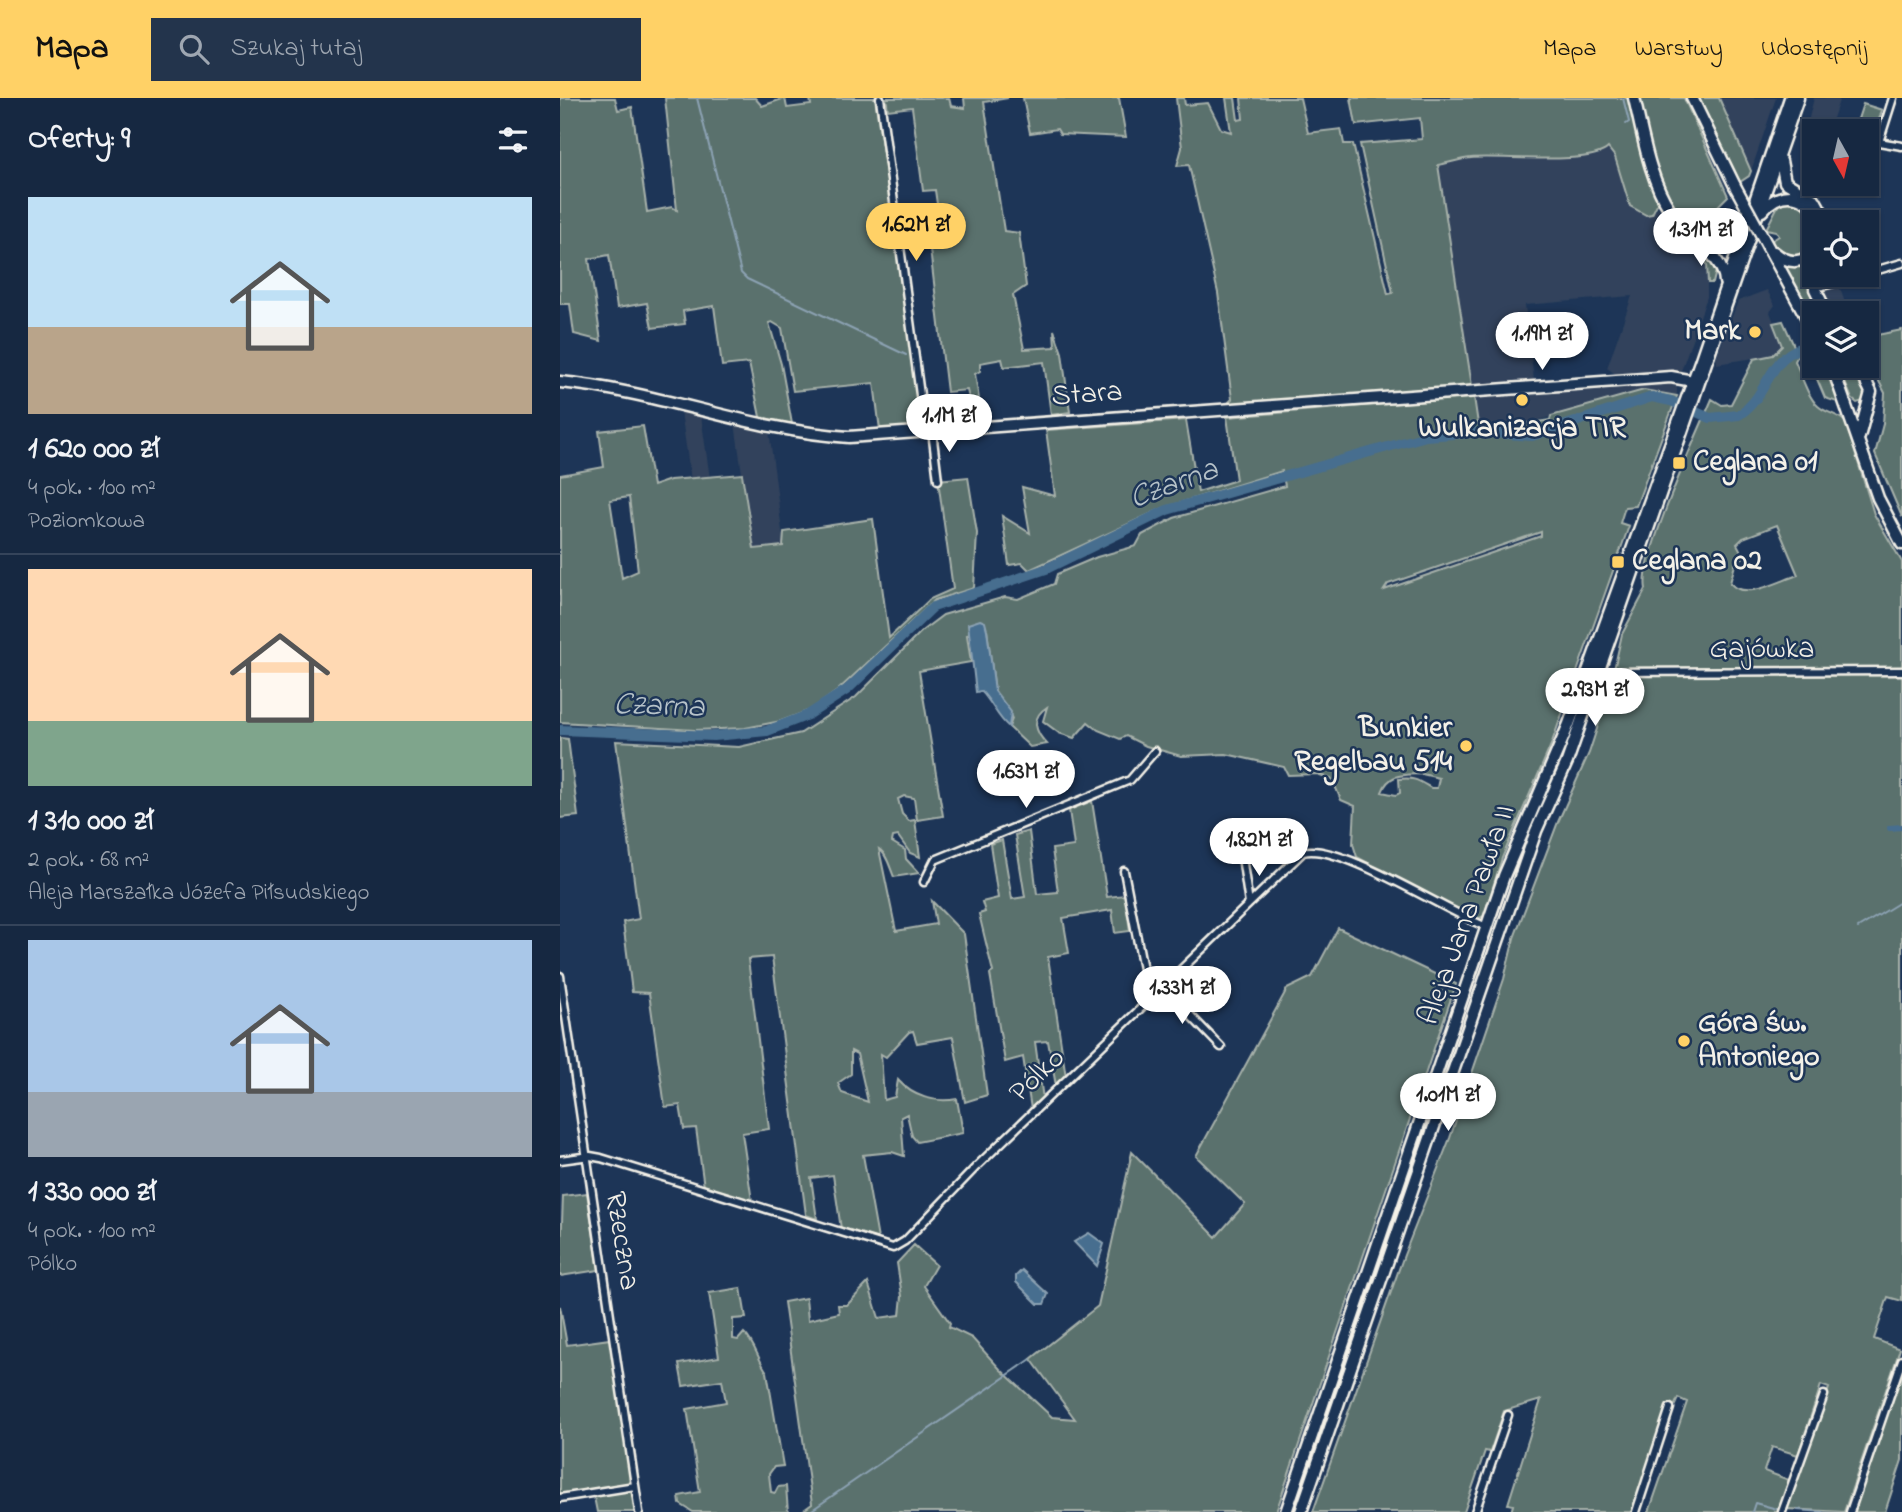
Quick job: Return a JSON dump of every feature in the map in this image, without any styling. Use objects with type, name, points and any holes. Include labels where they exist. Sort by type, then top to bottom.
[{"type":"main road","points":[[1634,98],[1658,189],[1675,216],[1724,272],[1724,289]]},
{"type":"main road","points":[[1692,98],[1735,186],[1802,309]]},
{"type":"main road","points":[[1690,401],[1693,382],[1790,98]]},
{"type":"main road","points":[[1683,419],[1758,217],[1798,98]]},
{"type":"main road","points":[[1783,144],[1781,173],[1786,182],[1815,200],[1820,210]]},
{"type":"main road","points":[[1758,217],[1775,198],[1791,195],[1810,205],[1813,210]]},
{"type":"main road","points":[[1697,239],[1715,244],[1728,241],[1740,231],[1754,204]]},
{"type":"main road","points":[[1768,247],[1783,259],[1792,262],[1802,260]]},
{"type":"main road","points":[[1815,288],[1821,301]]},
{"type":"main road","name":"Stara","points":[[560,382],[606,388],[745,422],[815,434],[849,436],[1671,377],[1693,382]]},
{"type":"main road","points":[[1837,378],[1878,498],[1902,544]]},
{"type":"main road","points":[[1858,440],[1870,386],[1865,378]]},
{"type":"main road","points":[[1848,406],[1860,407],[1868,402]]},
{"type":"main road","name":"Aleja Jana Pawła II","points":[[1286,1512],[1504,876],[1566,731],[1636,525],[1683,419]]},
{"type":"main road","name":"Aleja Jana Pawła II","points":[[1301,1512],[1536,831],[1567,762],[1683,419]]},
{"type":"street","points":[[880,98],[938,480]]},
{"type":"street","points":[[1880,139],[1893,98]]},
{"type":"street","points":[[1880,142],[1902,146]]},
{"type":"street","points":[[1879,269],[1902,262]]},
{"type":"street","points":[[1589,699],[1616,674],[1609,668],[1605,653]]},
{"type":"street","points":[[1592,658],[1597,673]]},
{"type":"street","name":"Gajówka","points":[[1597,673],[1902,671]]},
{"type":"street","points":[[924,882],[935,860],[1130,780],[1155,751]]},
{"type":"street","name":"Pólko","points":[[585,1156],[893,1248],[905,1241],[1303,852],[1311,851],[1378,871],[1456,915],[1487,926]]},
{"type":"street","points":[[1242,857],[1249,904]]},
{"type":"street","points":[[1124,871],[1149,1000]]},
{"type":"street","name":"Rzeczna","points":[[560,976],[639,1512]]},
{"type":"street","points":[[1163,986],[1221,1046]]},
{"type":"street","points":[[560,1160],[585,1156]]},
{"type":"street","points":[[1850,1512],[1902,1360]]},
{"type":"street","points":[[1782,1512],[1825,1395]]},
{"type":"street","points":[[1636,1512],[1670,1408]]},
{"type":"street","points":[[1475,1512],[1508,1415]]},
{"type":"street","points":[[560,1498],[635,1486]]},
{"type":"shaded area","points":[[1719,98],[1776,98],[1751,171],[1737,139]]},
{"type":"shaded area","points":[[1814,98],[1840,98],[1833,119],[1809,119]]},
{"type":"shaded area","points":[[1608,148],[1614,157],[1630,206],[1652,214],[1658,207],[1707,265],[1707,297],[1681,371],[1618,376],[1607,368],[1632,296],[1525,305],[1534,380],[1472,386],[1438,165],[1469,158],[1545,159],[1598,155]]},
{"type":"shaded area","points":[[1839,287],[1845,301],[1825,301],[1820,291]]},
{"type":"shaded area","points":[[1767,290],[1775,305],[1770,312],[1783,346],[1773,355],[1717,364],[1716,358],[1738,301]]},
{"type":"shaded area","points":[[1677,382],[1677,396],[1644,390],[1519,426],[1493,429],[1478,424],[1474,397]]},
{"type":"shaded area","points":[[681,412],[701,416],[710,479],[742,474],[735,423],[769,430],[784,546],[710,611]]},
{"type":"shaded area","points":[[980,620],[985,622],[987,630],[995,691],[1011,712],[1009,727],[981,691],[976,692],[968,624]]},
{"type":"shaded area","points":[[1089,1233],[1104,1244],[1097,1266],[1074,1242]]},
{"type":"shaded area","points":[[1022,1270],[1048,1294],[1044,1304],[1038,1304],[1016,1282],[1016,1276]]},
{"type":"green space","points":[[560,98],[615,98],[618,110],[632,107],[647,212],[672,207],[677,210],[665,98],[755,98],[762,106],[785,98],[787,108],[811,105],[810,98],[875,98],[922,426],[880,430],[874,383],[793,391],[782,328],[772,322],[769,323],[781,364],[792,424],[760,417],[749,363],[722,366],[714,306],[683,311],[685,324],[652,328],[647,303],[617,308],[609,255],[589,259],[601,341],[574,334],[570,304],[560,304]]},
{"type":"green space","points":[[886,98],[949,98],[951,106],[965,108],[964,98],[1008,98],[984,102],[1004,231],[1019,233],[1026,286],[1013,295],[1024,349],[1055,347],[1054,330],[1062,353],[1070,412],[1051,415],[1044,362],[1004,367],[1002,359],[980,363],[980,371],[975,374],[982,418],[974,418],[967,390],[947,392],[927,224],[939,218],[935,190],[923,191],[912,107],[888,110]]},
{"type":"green space","points":[[1023,98],[1119,98],[1126,137],[1060,134],[1057,129],[1030,133]]},
{"type":"green space","points":[[1176,98],[1184,98],[1185,105],[1208,103],[1221,129],[1231,132],[1226,98],[1235,98],[1238,120],[1243,119],[1241,98],[1300,98],[1308,133],[1341,129],[1344,144],[1353,144],[1388,294],[1393,293],[1360,144],[1422,139],[1420,118],[1356,125],[1351,98],[1630,98],[1659,200],[1652,214],[1646,215],[1630,206],[1615,157],[1608,148],[1583,157],[1484,157],[1438,165],[1472,386],[1226,405],[1232,399],[1218,293],[1189,165],[1177,166],[1182,148]]},
{"type":"green space","points":[[1638,98],[1684,98],[1728,196],[1717,207],[1715,216],[1730,219],[1726,238],[1702,237],[1674,205],[1652,157]]},
{"type":"green space","points":[[1699,98],[1719,98],[1751,171],[1749,176],[1740,182]]},
{"type":"green space","points":[[1863,104],[1882,110],[1879,119],[1858,119]]},
{"type":"green space","points":[[1792,199],[1805,210],[1802,210],[1802,254],[1797,258],[1780,253],[1771,241],[1779,236],[1776,231],[1766,229],[1781,200]]},
{"type":"green space","points":[[1662,210],[1717,267],[1713,283],[1708,283],[1707,264],[1662,215]]},
{"type":"green space","points":[[1781,265],[1802,267],[1802,287],[1814,287],[1820,301],[1802,301]]},
{"type":"green space","points":[[1783,321],[1798,355],[1795,361],[1814,402],[1846,423],[1874,514],[1902,562],[1902,1301],[1888,1297],[1874,1339],[1900,1349],[1844,1512],[1787,1509],[1829,1388],[1821,1385],[1798,1455],[1772,1447],[1764,1471],[1789,1480],[1778,1512],[1649,1512],[1687,1402],[1678,1398],[1675,1405],[1665,1410],[1634,1512],[1511,1512],[1513,1505],[1508,1504],[1541,1400],[1504,1411],[1490,1452],[1485,1451],[1464,1512],[1313,1512],[1404,1255],[1450,1138],[1504,979],[1514,938],[1558,822],[1589,753],[1609,692],[1622,634],[1646,589],[1651,552],[1671,496],[1712,399],[1722,405],[1731,404],[1754,359],[1773,355],[1782,346],[1773,323]],"holes":[[[1777,525],[1798,575],[1753,590],[1736,588],[1730,583],[1736,561],[1744,557],[1737,544],[1743,538]]]},
{"type":"green space","points":[[1902,330],[1902,517],[1875,454],[1883,424],[1885,393],[1877,378],[1879,335]]},
{"type":"green space","points":[[1817,378],[1831,378],[1838,394],[1837,402],[1825,398]]},
{"type":"green space","points":[[1843,378],[1861,378],[1866,387],[1866,400],[1857,403],[1852,399]]},
{"type":"green space","points":[[1644,390],[1677,396],[1636,506],[1625,507],[1620,523],[1629,526],[1551,745],[1502,858],[1484,916],[1477,919],[1459,913],[1357,857],[1353,844],[1355,806],[1341,800],[1332,779],[1317,774],[1288,775],[1284,767],[1226,754],[1181,756],[1146,746],[1126,736],[1120,739],[1098,730],[1088,722],[1074,738],[1059,733],[1043,721],[1047,707],[1038,716],[1036,725],[1047,744],[1030,747],[1009,727],[1012,719],[995,691],[987,630],[967,635],[971,662],[919,671],[943,816],[917,820],[914,798],[904,796],[898,799],[902,814],[909,821],[915,820],[920,857],[910,853],[898,836],[893,837],[892,842],[905,850],[906,859],[919,873],[894,877],[879,849],[896,931],[936,924],[932,901],[964,934],[987,1095],[965,1102],[953,1037],[917,1043],[913,1031],[909,1032],[886,1057],[881,1054],[884,1100],[895,1097],[898,1080],[917,1095],[941,1100],[957,1099],[963,1133],[917,1142],[912,1136],[907,1114],[901,1117],[904,1156],[892,1152],[863,1155],[878,1239],[841,1229],[833,1175],[811,1178],[817,1219],[806,1215],[772,957],[748,959],[769,1129],[742,1133],[752,1201],[704,1187],[696,1128],[684,1129],[680,1105],[665,1107],[649,993],[632,992],[623,922],[639,919],[616,741],[739,747],[801,733],[856,697],[923,630],[943,615],[1005,597],[1018,599],[1054,584],[1057,574],[1097,557],[1136,546],[1142,535],[1174,518],[1285,486],[1282,471],[1163,508],[1029,570],[1022,563],[1009,565],[1002,516],[1030,533],[1022,487],[1055,496],[1046,430],[1186,420],[1198,492],[1236,480],[1227,417],[1474,397],[1478,424],[1493,429],[1550,420],[1551,416]],"holes":[[[1541,532],[1541,536],[1384,590],[1388,584]],[[1422,774],[1439,778],[1437,788],[1431,788],[1416,780],[1399,779],[1400,793],[1396,795],[1382,792],[1389,781],[1403,775]],[[851,1051],[857,1054],[868,1102],[842,1093],[838,1083],[851,1074]]]},
{"type":"green space","points":[[643,426],[653,486],[670,480],[742,474],[754,549],[783,546],[784,532],[873,519],[889,638],[930,599],[953,589],[938,480],[968,477],[977,533],[974,588],[935,600],[837,691],[810,710],[781,721],[745,728],[695,730],[560,722],[560,475],[604,467],[599,431]],"holes":[[[629,497],[638,571],[622,578],[610,500]]]},
{"type":"green space","points":[[560,738],[568,739],[578,816],[560,818]]},
{"type":"green space","points":[[1092,801],[1107,897],[1125,895],[1130,931],[1115,933],[1112,910],[1063,918],[1069,953],[1048,957],[1066,1077],[1056,1086],[1048,1041],[1035,1042],[1043,1099],[1031,1109],[1023,1057],[1005,1062],[990,974],[993,972],[979,914],[985,912],[982,902],[998,898],[990,844],[1002,840],[1012,899],[1025,897],[1015,835],[1029,831],[1037,894],[1058,892],[1052,849],[1074,846],[1069,810]]},
{"type":"green space","points":[[1338,928],[1456,984],[1276,1512],[801,1512],[812,1504],[784,1302],[806,1298],[808,1320],[839,1313],[838,1305],[847,1305],[868,1283],[879,1318],[900,1315],[902,1296],[897,1263],[914,1245],[936,1265],[924,1286],[950,1323],[949,1327],[972,1338],[1000,1369],[1052,1417],[1075,1419],[1031,1359],[1098,1306],[1132,1152],[1216,1237],[1245,1204],[1196,1156],[1287,989],[1312,977]]},
{"type":"green space","points":[[587,1193],[599,1270],[560,1276],[563,1196]]},
{"type":"green space","points":[[741,1288],[746,1318],[733,1319],[733,1339],[738,1340],[744,1333],[767,1372],[783,1466],[774,1467],[769,1474],[771,1492],[775,1493],[778,1487],[786,1486],[788,1512],[693,1512],[680,1504],[679,1496],[700,1492],[687,1409],[726,1402],[722,1380],[683,1386],[679,1364],[719,1357],[709,1293]]},
{"type":"green space","points":[[560,1306],[567,1345],[610,1339],[632,1485],[560,1496]]},
{"type":"green space","points":[[1902,1370],[1902,1460],[1885,1512],[1854,1512]]},
{"type":"green space","points":[[632,1490],[636,1512],[597,1512],[594,1497]]},
{"type":"waterway","points":[[697,98],[741,273],[747,279],[906,355]]},
{"type":"waterway","points":[[1623,98],[1629,122],[1626,124]]},
{"type":"waterway","name":"Czarna","points":[[560,730],[714,736],[767,731],[808,715],[848,689],[933,607],[1046,569],[1167,510],[1426,436],[1481,432],[1532,436],[1652,397],[1671,401],[1710,418],[1739,415],[1758,395],[1778,364],[1802,348]]},
{"type":"waterway","points":[[1890,828],[1902,827]]},
{"type":"waterway","points":[[1858,928],[1902,901]]},
{"type":"waterway","points":[[809,1512],[1031,1359]]},
{"type":"waterway","points":[[1752,1512],[1755,1503],[1777,1509]]},
{"type":"waterway","points":[[1798,1510],[1823,1512]]},
{"type":"place","name":"Mark","points":[[1755,332]]},
{"type":"place","name":"Wulkanizacja TIR","points":[[1522,400]]},
{"type":"place","name":"Ceglana 01","points":[[1679,463]]},
{"type":"place","name":"Ceglana 02","points":[[1618,562]]},
{"type":"place","name":"Bunkier Regelbau 514","points":[[1466,746]]},
{"type":"place","name":"Góra św. Antoniego","points":[[1684,1041]]}]
